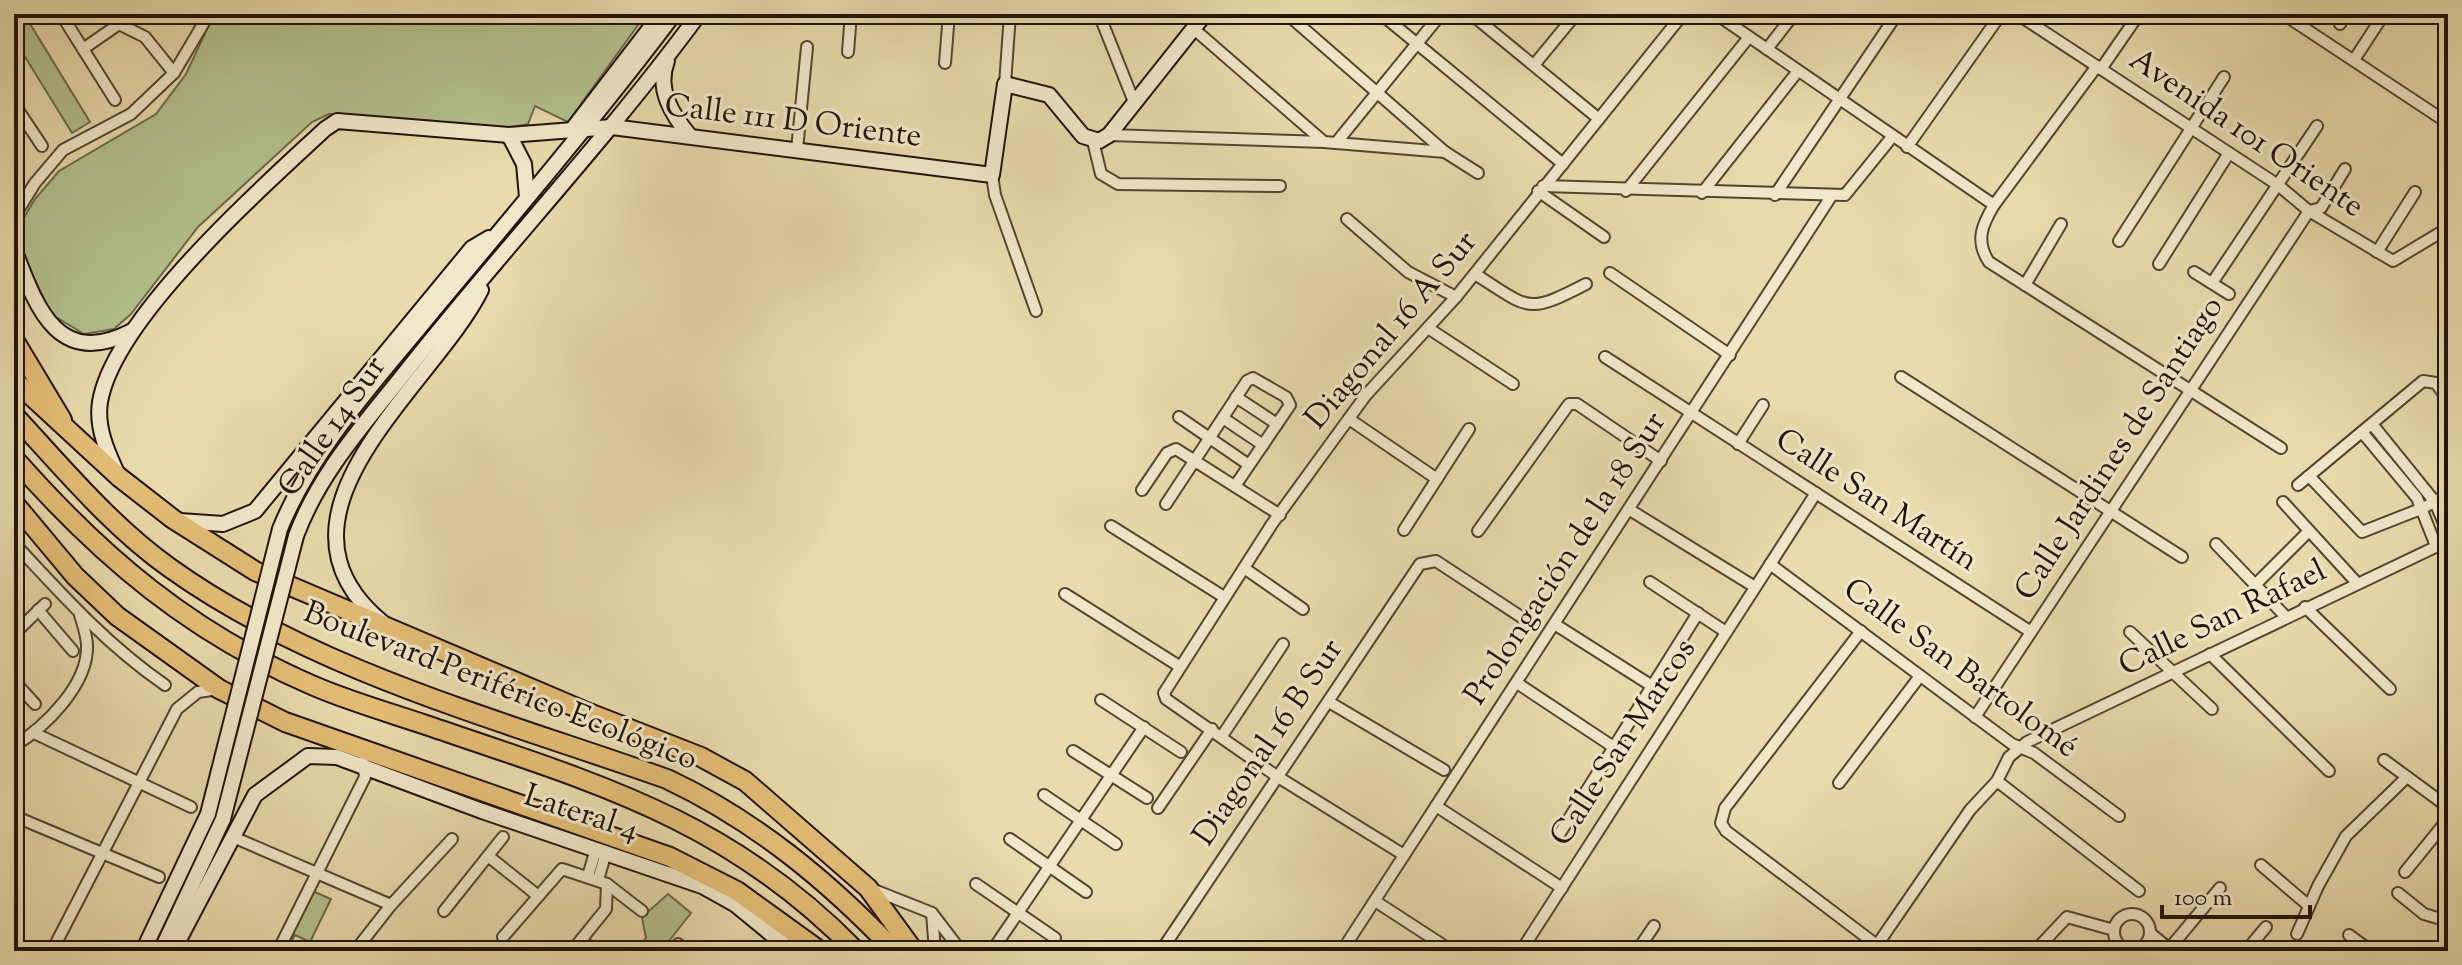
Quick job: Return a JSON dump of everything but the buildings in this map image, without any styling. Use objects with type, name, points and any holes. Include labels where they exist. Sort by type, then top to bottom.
[{"type":"highway","points":[[14,340],[72,436]]},
{"type":"highway","points":[[14,380],[119,477],[173,519],[255,571],[722,767],[745,781],[868,888],[914,951]]},
{"type":"highway","name":"Boulevard Periférico Ecológico","points":[[14,415],[123,529],[168,567],[229,607],[319,655],[667,779],[705,797],[768,835],[835,892],[895,951]]},
{"type":"highway","name":"Boulevard Periférico Ecológico","points":[[14,458],[70,521],[126,573],[239,649],[317,687],[646,803],[760,866],[812,908],[856,951]]},
{"type":"highway","points":[[14,503],[75,576],[117,616],[219,689],[364,758],[485,804],[670,857],[709,874],[774,915],[820,951]]},
{"type":"main road","points":[[580,128],[661,14]]},
{"type":"main road","name":"Calle 14 Sur","points":[[143,951],[208,814],[280,529],[289,505],[325,446],[674,14]]},
{"type":"main road","name":"Calle 14 Sur","points":[[161,951],[223,819],[305,512],[340,455],[431,340],[612,127],[699,14]]},
{"type":"main road","points":[[992,175],[1005,84],[1049,95],[1070,123],[1093,141],[1109,135],[1205,14]]},
{"type":"main road","points":[[671,51],[664,68],[665,93],[674,116],[690,136]]},
{"type":"main road","name":"Calle 111 D Oriente","points":[[119,477],[102,431],[100,402],[109,376],[132,331],[211,237],[332,124],[353,120],[509,135],[612,127],[992,175]]},
{"type":"main road","points":[[509,135],[524,164],[531,193]]},
{"type":"main road","points":[[173,519],[197,525],[223,524],[255,511],[472,248],[497,234]]},
{"type":"main road","points":[[14,249],[42,315],[59,333],[91,343],[112,340],[132,331]]},
{"type":"main road","points":[[389,628],[372,614],[345,570],[337,535],[342,493],[351,471],[382,425],[474,304],[487,274]]},
{"type":"main road","points":[[173,951],[248,806],[262,788],[308,756],[364,758]]},
{"type":"main road","name":"Lateral 4","points":[[485,804],[601,851],[702,886],[736,905],[786,948]]},
{"type":"street","points":[[61,14],[115,100]]},
{"type":"street","points":[[14,217],[35,183],[63,150],[131,114],[174,73],[209,14]]},
{"type":"street","points":[[848,52],[851,14]]},
{"type":"street","points":[[945,63],[949,14]]},
{"type":"street","points":[[1005,84],[1010,14]]},
{"type":"street","points":[[1287,14],[1378,90],[1445,152],[1478,173]]},
{"type":"street","points":[[1381,14],[1563,164]]},
{"type":"street","points":[[1330,142],[1441,14]]},
{"type":"street","points":[[1471,14],[1599,119]]},
{"type":"street","points":[[1534,65],[1576,14]]},
{"type":"street","points":[[1716,14],[1994,205]]},
{"type":"street","points":[[1767,49],[1794,14]]},
{"type":"street","points":[[1775,195],[1897,14]]},
{"type":"street","points":[[1907,147],[2001,14]]},
{"type":"street","name":"Avenida 101 Oriente","points":[[2017,14],[2278,185],[2309,211],[2393,261],[2448,228]]},
{"type":"street","points":[[2139,14],[1994,205],[1980,236],[1981,250],[1989,262],[2281,448]]},
{"type":"street","points":[[2283,14],[2448,123]]},
{"type":"street","points":[[2354,60],[2384,14]]},
{"type":"street","name":"Diagonal 16 A Sur","points":[[1212,729],[1164,696],[1179,666],[1224,597],[1366,395],[1456,297],[1681,15]]},
{"type":"street","points":[[1102,16],[1134,102]]},
{"type":"street","points":[[83,49],[118,19],[145,37],[174,73]]},
{"type":"street","points":[[1194,29],[1330,142]]},
{"type":"street","points":[[1626,191],[1749,37]]},
{"type":"street","points":[[797,150],[807,47]]},
{"type":"street","points":[[1702,193],[1798,71]]},
{"type":"street","points":[[2119,241],[2224,77]]},
{"type":"street","points":[[14,104],[42,146]]},
{"type":"street","points":[[2212,283],[2317,126]]},
{"type":"street","points":[[1109,135],[1330,142],[1445,152]]},
{"type":"street","points":[[1540,189],[1845,195],[1892,137]]},
{"type":"street","points":[[1093,141],[1101,174],[1118,184],[1280,186]]},
{"type":"street","points":[[2159,264],[2229,153]]},
{"type":"street","name":"Calle Jardines de Santiago","points":[[1975,717],[2309,211],[2321,208],[2345,169]]},
{"type":"street","points":[[992,175],[995,195],[1036,311]]},
{"type":"street","points":[[1540,189],[1604,237]]},
{"type":"street","points":[[2377,252],[2415,192]]},
{"type":"street","name":"Prolongación de la 18 Sur","points":[[1342,951],[1832,195]]},
{"type":"street","points":[[1347,219],[1408,272],[1456,297]]},
{"type":"street","points":[[2025,285],[2061,224]]},
{"type":"street","points":[[2194,272],[2229,294]]},
{"type":"street","points":[[1610,273],[1730,355]]},
{"type":"street","points":[[1475,274],[1513,298],[1533,306],[1546,305],[1586,284]]},
{"type":"street","points":[[1428,328],[1513,384]]},
{"type":"street","name":"Calle San Martín","points":[[1605,357],[2031,632]]},
{"type":"street","points":[[1901,377],[2182,557]]},
{"type":"street","points":[[1166,504],[1250,378],[1286,397],[1290,405],[1235,486]]},
{"type":"street","points":[[2298,485],[2423,381],[2436,383],[2448,400]]},
{"type":"street","points":[[1236,397],[1277,424]]},
{"type":"street","points":[[1478,531],[1569,404],[1577,404],[1661,461]]},
{"type":"street","points":[[1738,444],[1763,405]]},
{"type":"street","points":[[1179,417],[1249,465]]},
{"type":"street","points":[[1223,418],[1263,445]]},
{"type":"street","points":[[1349,419],[1437,479]]},
{"type":"street","points":[[2372,424],[2435,502],[2448,533]]},
{"type":"street","points":[[1404,530],[1469,429]]},
{"type":"street","points":[[2362,432],[2423,508],[2436,546]]},
{"type":"street","points":[[1142,490],[1170,450],[1176,449],[1280,515]]},
{"type":"street","points":[[2309,476],[2362,532],[2423,508],[2448,494]]},
{"type":"street","name":"Calle San Marcos","points":[[1521,951],[1816,493]]},
{"type":"street","points":[[2283,502],[2357,583]]},
{"type":"street","points":[[1630,510],[1755,587]]},
{"type":"street","points":[[1111,526],[1224,597]]},
{"type":"street","points":[[2255,585],[2309,531]]},
{"type":"street","name":"Calle San Rafael","points":[[2022,747],[2305,607],[2448,541]]},
{"type":"street","points":[[14,543],[79,613],[131,661],[165,685]]},
{"type":"street","points":[[2216,544],[2286,617]]},
{"type":"street","name":"Diagonal 16 B Sur","points":[[1161,951],[1420,564],[1436,561],[1535,626]]},
{"type":"street","name":"Calle San Bartolomé","points":[[1770,564],[2012,744],[2022,747],[2119,816]]},
{"type":"street","points":[[1244,568],[1303,609]]},
{"type":"street","points":[[1650,582],[1726,632]]},
{"type":"street","points":[[1065,594],[1179,666]]},
{"type":"street","points":[[14,634],[42,607],[73,651]]},
{"type":"street","points":[[2305,607],[2390,689]]},
{"type":"street","points":[[14,746],[34,733],[76,684],[84,668],[87,639],[79,613]]},
{"type":"street","points":[[1560,833],[1698,613]]},
{"type":"street","points":[[1556,625],[1652,686]]},
{"type":"street","points":[[1861,631],[1725,808],[1721,823],[1726,831],[1876,948],[1949,839],[1997,781],[2009,757],[2022,747]]},
{"type":"street","points":[[2130,632],[2171,674],[2212,709]]},
{"type":"street","points":[[1222,736],[1283,644]]},
{"type":"street","points":[[2210,654],[2329,771]]},
{"type":"street","points":[[1839,783],[1920,676]]},
{"type":"street","points":[[14,681],[35,704]]},
{"type":"street","points":[[1517,683],[1615,748]]},
{"type":"street","points":[[52,951],[177,709],[198,692],[219,689]]},
{"type":"street","points":[[1101,700],[1181,752]]},
{"type":"street","points":[[1329,702],[1444,770]]},
{"type":"street","points":[[992,951],[1144,727]]},
{"type":"street","points":[[1158,808],[1212,729],[1278,777],[1404,855]]},
{"type":"street","points":[[34,733],[191,807]]},
{"type":"street","points":[[1073,751],[1147,798]]},
{"type":"street","points":[[278,951],[365,777],[364,758]]},
{"type":"street","points":[[2384,760],[2448,807]]},
{"type":"street","points":[[2297,934],[2346,836],[2407,777]]},
{"type":"street","points":[[1997,781],[2139,891]]},
{"type":"street","points":[[1044,795],[1116,844]]},
{"type":"street","points":[[1436,806],[1562,888]]},
{"type":"street","points":[[14,816],[159,877]]},
{"type":"street","points":[[2405,872],[2448,819]]},
{"type":"street","points":[[233,837],[391,905]]},
{"type":"street","points":[[444,911],[503,837]]},
{"type":"street","points":[[355,951],[391,905],[452,839]]},
{"type":"street","points":[[1010,839],[1086,892]]},
{"type":"street","points":[[572,951],[606,909],[598,880],[601,851]]},
{"type":"street","points":[[488,856],[537,895]]},
{"type":"street","points":[[2261,865],[2309,906]]},
{"type":"street","points":[[503,937],[562,869],[598,880],[642,911]]},
{"type":"street","points":[[976,884],[1055,938]]},
{"type":"street","points":[[868,888],[932,913],[961,951]]},
{"type":"street","points":[[2150,933],[2143,949],[2119,949],[2114,930],[2122,917],[2133,914],[2147,923],[2150,933],[2170,950],[2220,888]]},
{"type":"street","points":[[2398,893],[2424,914],[2448,921]]},
{"type":"street","points":[[1375,901],[1452,951]]},
{"type":"street","points":[[932,913],[935,951]]},
{"type":"street","points":[[2035,951],[2067,917],[2114,930]]},
{"type":"street","points":[[1637,951],[1654,926]]},
{"type":"street","points":[[2246,951],[2266,927]]},
{"type":"street","points":[[2349,935],[2371,951]]},
{"type":"street","points":[[581,940],[595,951]]},
{"type":"street","points":[[14,945],[25,951]]},
{"type":"green space","points":[[14,14],[24,14],[90,122],[72,133],[14,39]]},
{"type":"green space","points":[[214,14],[646,14],[568,122],[535,106],[528,124],[501,129],[329,114],[312,122],[198,227],[131,314],[114,329],[84,334],[51,314],[16,240],[22,221],[35,199],[59,171],[156,114],[186,74]]},
{"type":"green space","points":[[308,889],[331,899],[310,942],[295,935],[286,951],[279,951]]},
{"type":"green space","points":[[668,894],[691,913],[661,951],[635,951],[646,938],[642,917]]},
{"type":"waterway","points":[[14,308],[21,335]]}]
